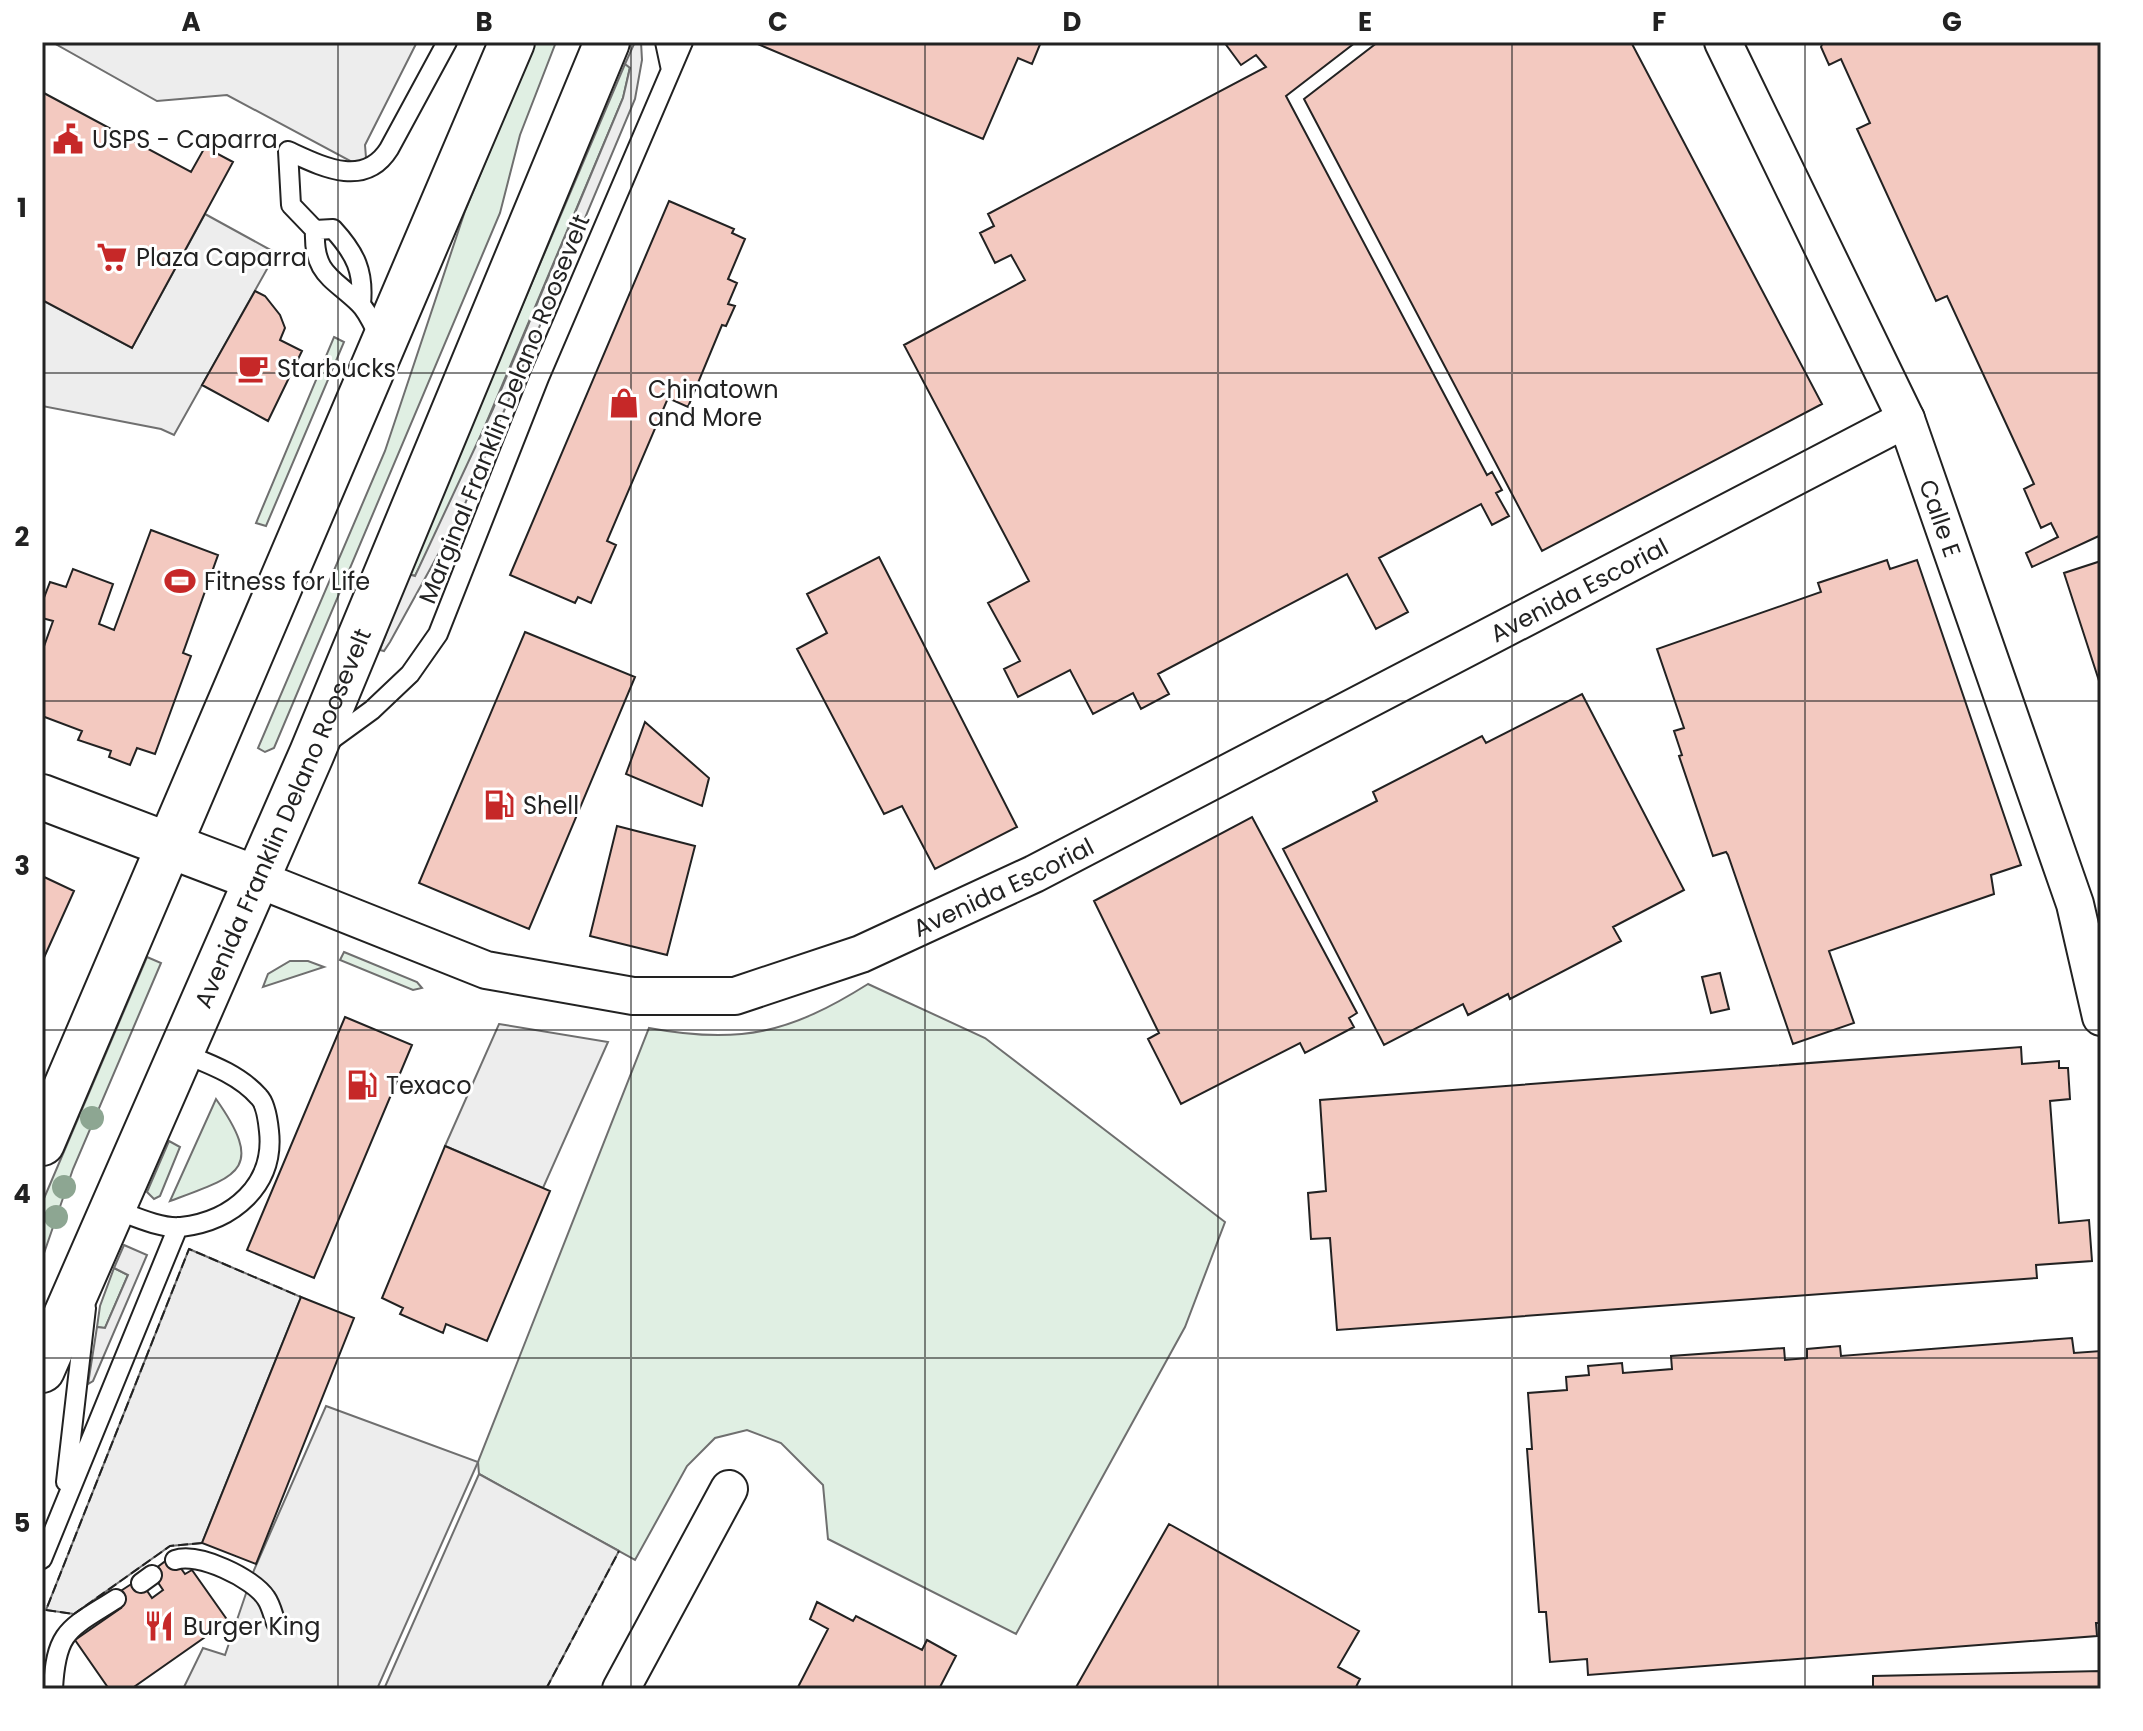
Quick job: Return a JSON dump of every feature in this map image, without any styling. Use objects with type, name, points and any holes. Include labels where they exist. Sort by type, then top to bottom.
[{"type":"main road","points":[[42,1143],[512,42]]},
{"type":"main road","name":"Avenida Franklin Delano Roosevelt","points":[[42,1370],[312,753],[607,42]]},
{"type":"main road","name":"Avenida Escorial","points":[[42,797],[255,878]]},
{"type":"street","name":"Calle E","points":[[1723,42],[1906,419],[2075,904],[2101,1017]]},
{"type":"street","name":"Avenida Escorial","points":[[255,878],[486,970],[633,996],[735,996],[861,954],[1034,874],[1906,419]]},
{"type":"street","points":[[621,1689],[729,1489]]},
{"type":"lane","points":[[384,347],[361,304],[335,286],[314,252],[315,230],[291,205],[288,151],[341,172],[377,164],[389,149],[447,42]]},
{"type":"lane","points":[[665,42],[671,70]]},
{"type":"lane","name":"Marginal Franklin Delano Roosevelt","points":[[312,753],[372,710],[401,683],[438,634],[539,378],[683,42]]},
{"type":"lane","points":[[315,230],[333,229],[343,240],[363,276],[361,304]]},
{"type":"lane","points":[[111,1208],[178,1227],[212,1220],[242,1205],[259,1181],[272,1154],[262,1099],[243,1082],[179,1052]]},
{"type":"lane","points":[[42,1559],[178,1227]]},
{"type":"lane","points":[[64,1504],[92,1250]]},
{"type":"lane","points":[[175,1560],[190,1558],[215,1564],[249,1584],[267,1599],[276,1623]]},
{"type":"lane","points":[[53,1689],[60,1641],[78,1623],[116,1599]]},
{"type":"green space","points":[[535,42],[556,42],[520,135],[500,213],[274,748],[265,752],[258,748],[385,451],[465,211]]},
{"type":"green space","points":[[625,64],[630,67],[623,98],[458,490],[415,576],[408,574]]},
{"type":"green space","points":[[334,337],[344,342],[266,526],[256,523]]},
{"type":"green space","points":[[344,952],[417,982],[422,988],[413,990],[340,960]]},
{"type":"green space","points":[[147,957],[161,963],[73,1169],[42,1259],[42,1203]]},
{"type":"green space","points":[[290,961],[308,961],[324,967],[263,987],[268,974]]},
{"type":"green space","points":[[868,984],[985,1038],[1225,1222],[1185,1327],[1016,1634],[828,1539],[823,1485],[781,1443],[747,1430],[715,1438],[687,1466],[635,1560],[479,1474],[478,1462],[649,1028],[711,1035],[763,1031],[814,1014]]},
{"type":"green space","points":[[216,1099],[239,1141],[241,1156],[237,1167],[213,1184],[170,1201]]},
{"type":"green space","points":[[169,1141],[180,1147],[160,1196],[154,1199],[147,1192]]},
{"type":"green space","points":[[114,1268],[128,1275],[105,1328],[97,1327],[100,1306]]},
{"type":"shaded area","points":[[52,42],[417,42],[365,145],[367,170],[227,95],[157,101]]},
{"type":"shaded area","points":[[641,42],[642,60],[635,99],[462,511],[390,642],[384,651],[380,650],[408,574],[415,576],[493,409],[623,98],[630,68],[625,64],[634,44]]},
{"type":"shaded area","points":[[205,214],[276,253],[174,435],[161,429],[42,406],[42,300],[132,348]]},
{"type":"shaded area","points":[[499,1024],[608,1042],[543,1188],[445,1146]]},
{"type":"shaded area","points":[[124,1245],[147,1255],[93,1381],[88,1384],[97,1327],[105,1328],[128,1275],[114,1268]]},
{"type":"shaded area","points":[[189,1249],[301,1297],[202,1543],[170,1546],[74,1614],[46,1610]]},
{"type":"shaded area","points":[[326,1406],[478,1462],[377,1689],[183,1689],[203,1648],[225,1655],[254,1570]]},
{"type":"shaded area","points":[[479,1474],[619,1551],[546,1689],[384,1689]]},
{"type":"building","points":[[753,42],[1041,42],[1032,64],[1018,58],[983,139]]},
{"type":"building","points":[[1224,42],[1356,42],[1286,96],[1487,475],[1492,472],[1502,490],[1496,493],[1509,516],[1492,525],[1481,504],[1379,558],[1408,612],[1376,629],[1347,574],[1158,674],[1169,694],[1141,709],[1133,693],[1093,714],[1070,670],[1018,697],[1004,669],[1020,661],[988,603],[1029,581],[904,345],[1025,280],[1011,255],[995,263],[980,233],[994,226],[988,214],[1266,67],[1256,55],[1241,65]]},
{"type":"building","points":[[1378,42],[1631,42],[1822,404],[1542,551],[1304,99]]},
{"type":"building","points":[[1823,42],[2101,42],[2101,535],[2032,567],[2026,553],[2058,537],[2051,523],[2041,528],[2024,489],[2034,484],[1947,296],[1936,301],[1857,129],[1870,123],[1841,59],[1829,65],[1821,47]]},
{"type":"building","name":"Plaza Caparra","points":[[42,92],[191,172],[205,147],[233,162],[132,348],[42,300]]},
{"type":"building","name":"Chinatown and More","points":[[669,201],[734,229],[732,233],[745,239],[728,279],[737,283],[728,304],[735,306],[726,326],[722,325],[688,407],[668,398],[607,541],[616,545],[591,603],[578,597],[575,603],[510,575]]},
{"type":"building","name":"Starbucks","points":[[255,291],[265,296],[280,315],[285,328],[280,340],[302,351],[268,421],[202,385]]},
{"type":"building","points":[[151,530],[218,555],[183,653],[191,656],[155,754],[137,748],[130,765],[109,757],[111,751],[78,740],[82,731],[42,716],[42,652],[53,621],[42,618],[42,603],[50,582],[66,587],[73,569],[113,584],[99,624],[114,630]]},
{"type":"building","points":[[879,557],[1017,827],[935,869],[902,806],[884,814],[797,649],[827,633],[807,594]]},
{"type":"building","points":[[1887,560],[1890,569],[1917,560],[2021,865],[1991,875],[1994,894],[1829,951],[1854,1023],[1793,1044],[1728,855],[1726,852],[1713,856],[1679,756],[1682,755],[1674,731],[1684,728],[1657,649],[1821,592],[1818,583]]},
{"type":"building","points":[[2101,561],[2101,687],[2064,573]]},
{"type":"building","points":[[525,632],[635,677],[529,929],[419,883]]},
{"type":"building","points":[[1582,694],[1684,890],[1613,927],[1621,941],[1510,999],[1508,994],[1468,1015],[1463,1004],[1384,1045],[1283,849],[1377,801],[1373,792],[1482,736],[1486,743]]},
{"type":"building","points":[[645,722],[709,778],[702,806],[626,774]]},
{"type":"building","points":[[1252,817],[1357,1013],[1349,1018],[1354,1027],[1305,1053],[1300,1043],[1181,1104],[1148,1039],[1159,1033],[1094,901]]},
{"type":"building","points":[[617,826],[695,846],[667,955],[590,936]]},
{"type":"building","points":[[42,876],[74,891],[42,962]]},
{"type":"building","points":[[1720,973],[1729,1009],[1711,1013],[1702,977]]},
{"type":"building","points":[[345,1017],[412,1045],[314,1278],[247,1250]]},
{"type":"building","points":[[2021,1047],[2022,1064],[2059,1061],[2059,1068],[2068,1068],[2070,1099],[2050,1101],[2059,1223],[2089,1220],[2092,1261],[2036,1265],[2037,1278],[1337,1330],[1330,1238],[1311,1239],[1308,1193],[1326,1191],[1320,1100]]},
{"type":"building","points":[[445,1146],[550,1191],[487,1341],[446,1324],[443,1333],[400,1314],[403,1308],[382,1298]]},
{"type":"building","points":[[301,1297],[354,1318],[256,1564],[202,1543]]},
{"type":"building","points":[[2072,1338],[2074,1353],[2101,1351],[2101,1623],[2096,1623],[2097,1636],[1588,1675],[1587,1659],[1550,1662],[1546,1612],[1539,1612],[1527,1449],[1532,1449],[1528,1393],[1567,1390],[1566,1377],[1589,1375],[1588,1366],[1622,1363],[1623,1373],[1672,1369],[1671,1356],[1784,1348],[1785,1360],[1807,1358],[1807,1349],[1840,1346],[1841,1356]]},
{"type":"building","points":[[1169,1524],[1359,1631],[1338,1667],[1360,1679],[1355,1689],[1075,1689]]},
{"type":"building","name":"Burger King","points":[[172,1556],[185,1574],[192,1570],[228,1621],[131,1689],[109,1689],[75,1640],[121,1608],[113,1596],[139,1579],[152,1598],[163,1590],[151,1572]]},
{"type":"building","points":[[817,1602],[853,1621],[856,1616],[922,1650],[927,1640],[956,1656],[939,1689],[797,1689],[828,1629],[810,1619]]},
{"type":"building","points":[[2101,1671],[2101,1689],[1816,1689],[1873,1688],[1873,1676]]},
{"type":"fence","points":[[202,1543],[170,1546],[74,1614],[46,1610],[189,1249],[301,1297]]},
{"type":"fence","points":[[546,1689],[619,1551]]},
{"type":"place","name":"USPS - Caparra","points":[[68,139]]},
{"type":"place","name":"Plaza Caparra","points":[[112,257]]},
{"type":"place","name":"Starbucks","points":[[253,368]]},
{"type":"place","name":"Chinatown and More","points":[[624,403]]},
{"type":"place","name":"Fitness for Life","points":[[180,581]]},
{"type":"place","name":"Shell","points":[[499,805]]},
{"type":"place","name":"Texaco","points":[[362,1085]]},
{"type":"place","name":"Burger King","points":[[159,1626]]}]
